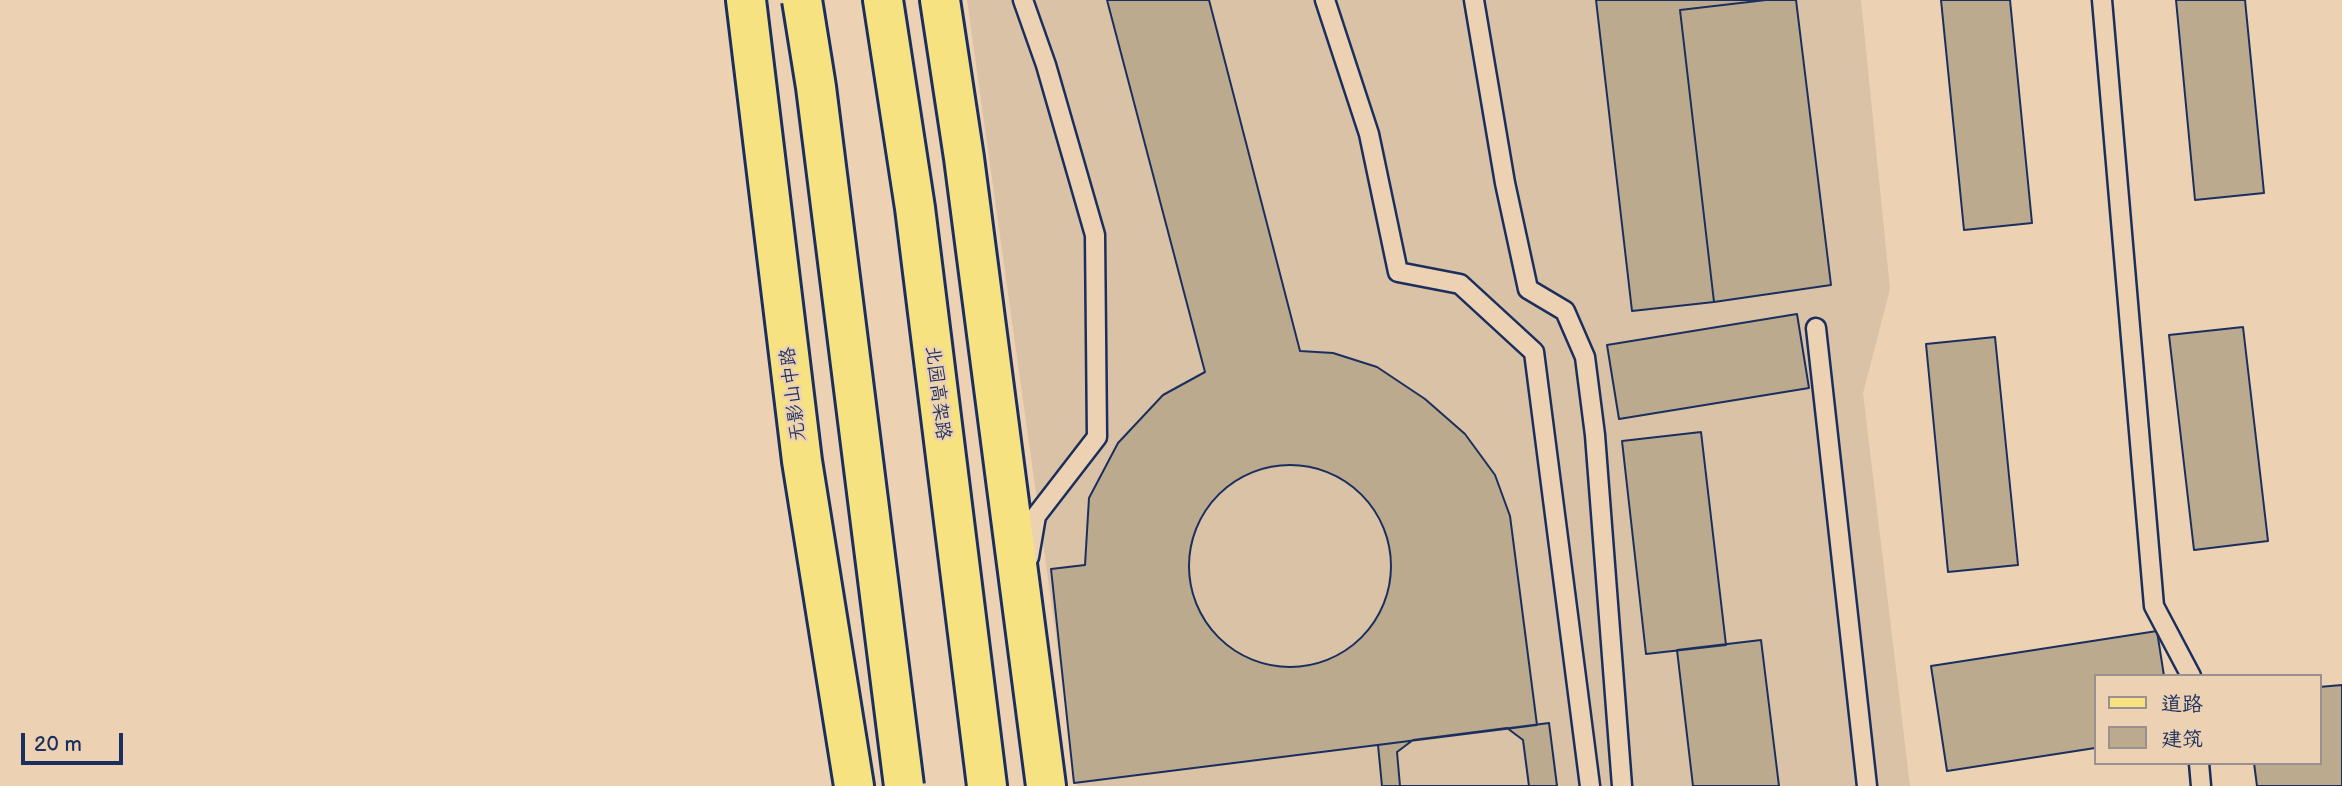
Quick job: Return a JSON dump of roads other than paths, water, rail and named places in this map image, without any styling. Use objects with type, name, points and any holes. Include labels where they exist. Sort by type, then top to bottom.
[{"type":"main road","name":"无影山中路","points":[[746,0],[803,461],[854,786]]},
{"type":"main road","points":[[802,0],[816,87],[904,786]]},
{"type":"main road","name":"北园高架路","points":[[883,0],[915,208],[987,786]]},
{"type":"main road","points":[[940,0],[964,158],[1046,786]]},
{"type":"lane","points":[[1021,598],[1036,516],[1097,437],[1095,235],[1046,65],[1023,0]]},
{"type":"lane","points":[[1325,0],[1369,134],[1398,272],[1460,284],[1534,352],[1590,786]]},
{"type":"lane","points":[[1474,0],[1504,183],[1528,289],[1565,311],[1585,357],[1595,435],[1622,786]]},
{"type":"lane","points":[[2102,0],[2154,606],[2190,674]]},
{"type":"lane","points":[[1816,328],[1867,786]]},
{"type":"lane","points":[[2199,765],[2202,786]]}]
